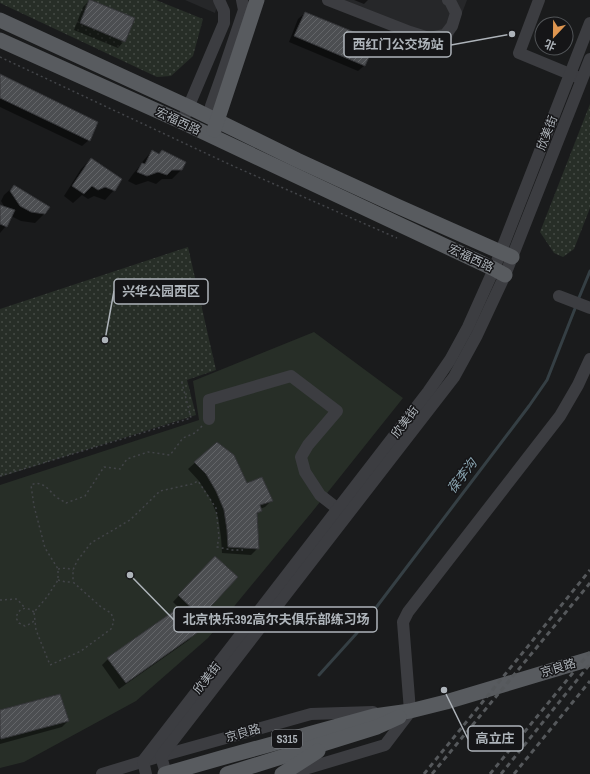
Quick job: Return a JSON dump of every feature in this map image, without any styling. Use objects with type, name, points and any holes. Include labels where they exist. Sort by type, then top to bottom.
[{"type":"main road","points":[[212,136],[257,0]]},
{"type":"main road","name":"宏福西路","points":[[0,20],[189,107],[383,200],[506,255]]},
{"type":"main road","name":"宏福西路","points":[[0,40],[182,122],[500,272]]},
{"type":"main road","name":"京良路","points":[[165,774],[374,716],[410,711],[453,700],[590,659]]},
{"type":"main road","name":"京良路","points":[[227,774],[378,727],[410,711]]},
{"type":"main road","points":[[288,774],[336,740]]},
{"type":"street","points":[[182,122],[224,23],[224,11],[219,0]]},
{"type":"street","points":[[211,106],[244,10],[242,0]]},
{"type":"street","points":[[328,0],[429,38],[445,35],[452,26],[456,14],[450,1],[448,0]]},
{"type":"street","points":[[539,0],[519,53],[582,79]]},
{"type":"street","name":"欣美街","points":[[161,756],[454,377],[478,335],[570,74],[590,23]]},
{"type":"street","name":"欣美街","points":[[506,255],[590,59]]},
{"type":"street","name":"欣美街","points":[[143,761],[428,392],[450,360],[500,272]]},
{"type":"street","points":[[560,296],[590,308]]},
{"type":"street","points":[[288,774],[385,744],[410,711],[403,622],[408,612],[560,416],[578,386],[590,359]]},
{"type":"street","points":[[209,419],[209,400],[291,376],[337,411],[308,444],[300,457],[305,472],[320,495],[338,509]]},
{"type":"street","name":"京良路","points":[[102,774],[311,714],[410,711]]},
{"type":"street","points":[[161,756],[165,774]]},
{"type":"street","points":[[143,761],[146,774]]},
{"type":"path","name":"宏福西路","points":[[0,57],[233,166],[397,238]]},
{"type":"path","points":[[0,476],[191,418],[181,379]]},
{"type":"path","points":[[34,612],[47,597],[58,580],[58,569],[45,548],[34,506],[31,485],[35,483],[46,486],[57,497],[66,503],[85,496],[104,467],[120,469],[127,459],[148,452],[170,455],[183,438],[195,433],[209,419]]},
{"type":"path","points":[[73,582],[73,570],[77,561],[91,543],[130,520],[160,492],[192,484],[198,481],[216,508],[219,537],[217,547],[232,550],[243,550]]},
{"type":"path","points":[[58,569],[66,568],[73,570]]},
{"type":"path","points":[[34,612],[36,630],[50,665],[81,651],[112,629],[114,621],[111,613],[73,582],[58,580]]},
{"type":"path","points":[[0,600],[17,599],[25,608],[34,612]]},
{"type":"path","points":[[25,608],[17,612],[16,618],[19,623],[25,626],[32,623],[35,618]]},
{"type":"shaded area","points":[[0,0],[156,0],[203,19],[193,56],[171,76],[157,77],[0,3]]},
{"type":"shaded area","points":[[185,0],[219,0],[215,13]]},
{"type":"shaded area","points":[[329,0],[467,0],[448,50]]},
{"type":"shaded area","points":[[590,104],[590,208],[574,249],[563,257],[554,253],[540,232]]},
{"type":"shaded area","points":[[188,247],[216,370],[187,380],[196,415],[0,477],[0,309]]},
{"type":"shaded area","points":[[314,332],[403,398],[312,512],[208,638],[136,701],[24,762],[0,768],[0,485],[199,420],[193,381]]},
{"type":"building","points":[[89,0],[135,18],[125,42],[80,23]]},
{"type":"building","points":[[305,12],[376,41],[365,66],[294,36]]},
{"type":"building","points":[[0,74],[98,122],[90,141],[0,98]]},
{"type":"building","points":[[152,150],[159,154],[162,150],[186,162],[182,170],[172,170],[167,175],[158,172],[147,176],[137,172],[142,163],[145,164]]},
{"type":"building","points":[[91,158],[122,179],[115,191],[105,187],[98,190],[92,186],[84,194],[72,186]]},
{"type":"building","points":[[14,185],[50,207],[45,214],[31,212],[20,206],[10,191]]},
{"type":"building","points":[[0,205],[15,210],[7,227],[0,224]]},
{"type":"building","points":[[217,442],[234,455],[247,483],[262,477],[273,501],[260,505],[262,511],[257,513],[259,549],[228,547],[224,510],[216,491],[206,474],[194,462]]},
{"type":"building","points":[[215,556],[238,577],[201,617],[178,595]]},
{"type":"building","points":[[178,608],[197,633],[126,683],[107,658]]},
{"type":"building","points":[[60,694],[69,721],[1,739],[0,710]]},
{"type":"waterway","name":"葆李沟","points":[[578,300],[590,271]]},
{"type":"waterway","name":"葆李沟","points":[[319,675],[356,634],[529,406],[547,380],[576,306]]},
{"type":"railway","points":[[424,774],[590,570]]},
{"type":"railway","points":[[432,774],[590,583]]},
{"type":"railway","points":[[490,774],[590,652]]},
{"type":"railway","points":[[501,774],[590,664]]},
{"type":"railway","points":[[514,774],[590,681]]},
{"type":"place","name":"西红门公交场站","points":[[512,34]]},
{"type":"place","name":"兴华公园西区","points":[[105,340]]},
{"type":"place","name":"北京快乐392高尔夫俱乐部练习场","points":[[130,575]]},
{"type":"place","name":"高立庄","points":[[444,690]]}]
